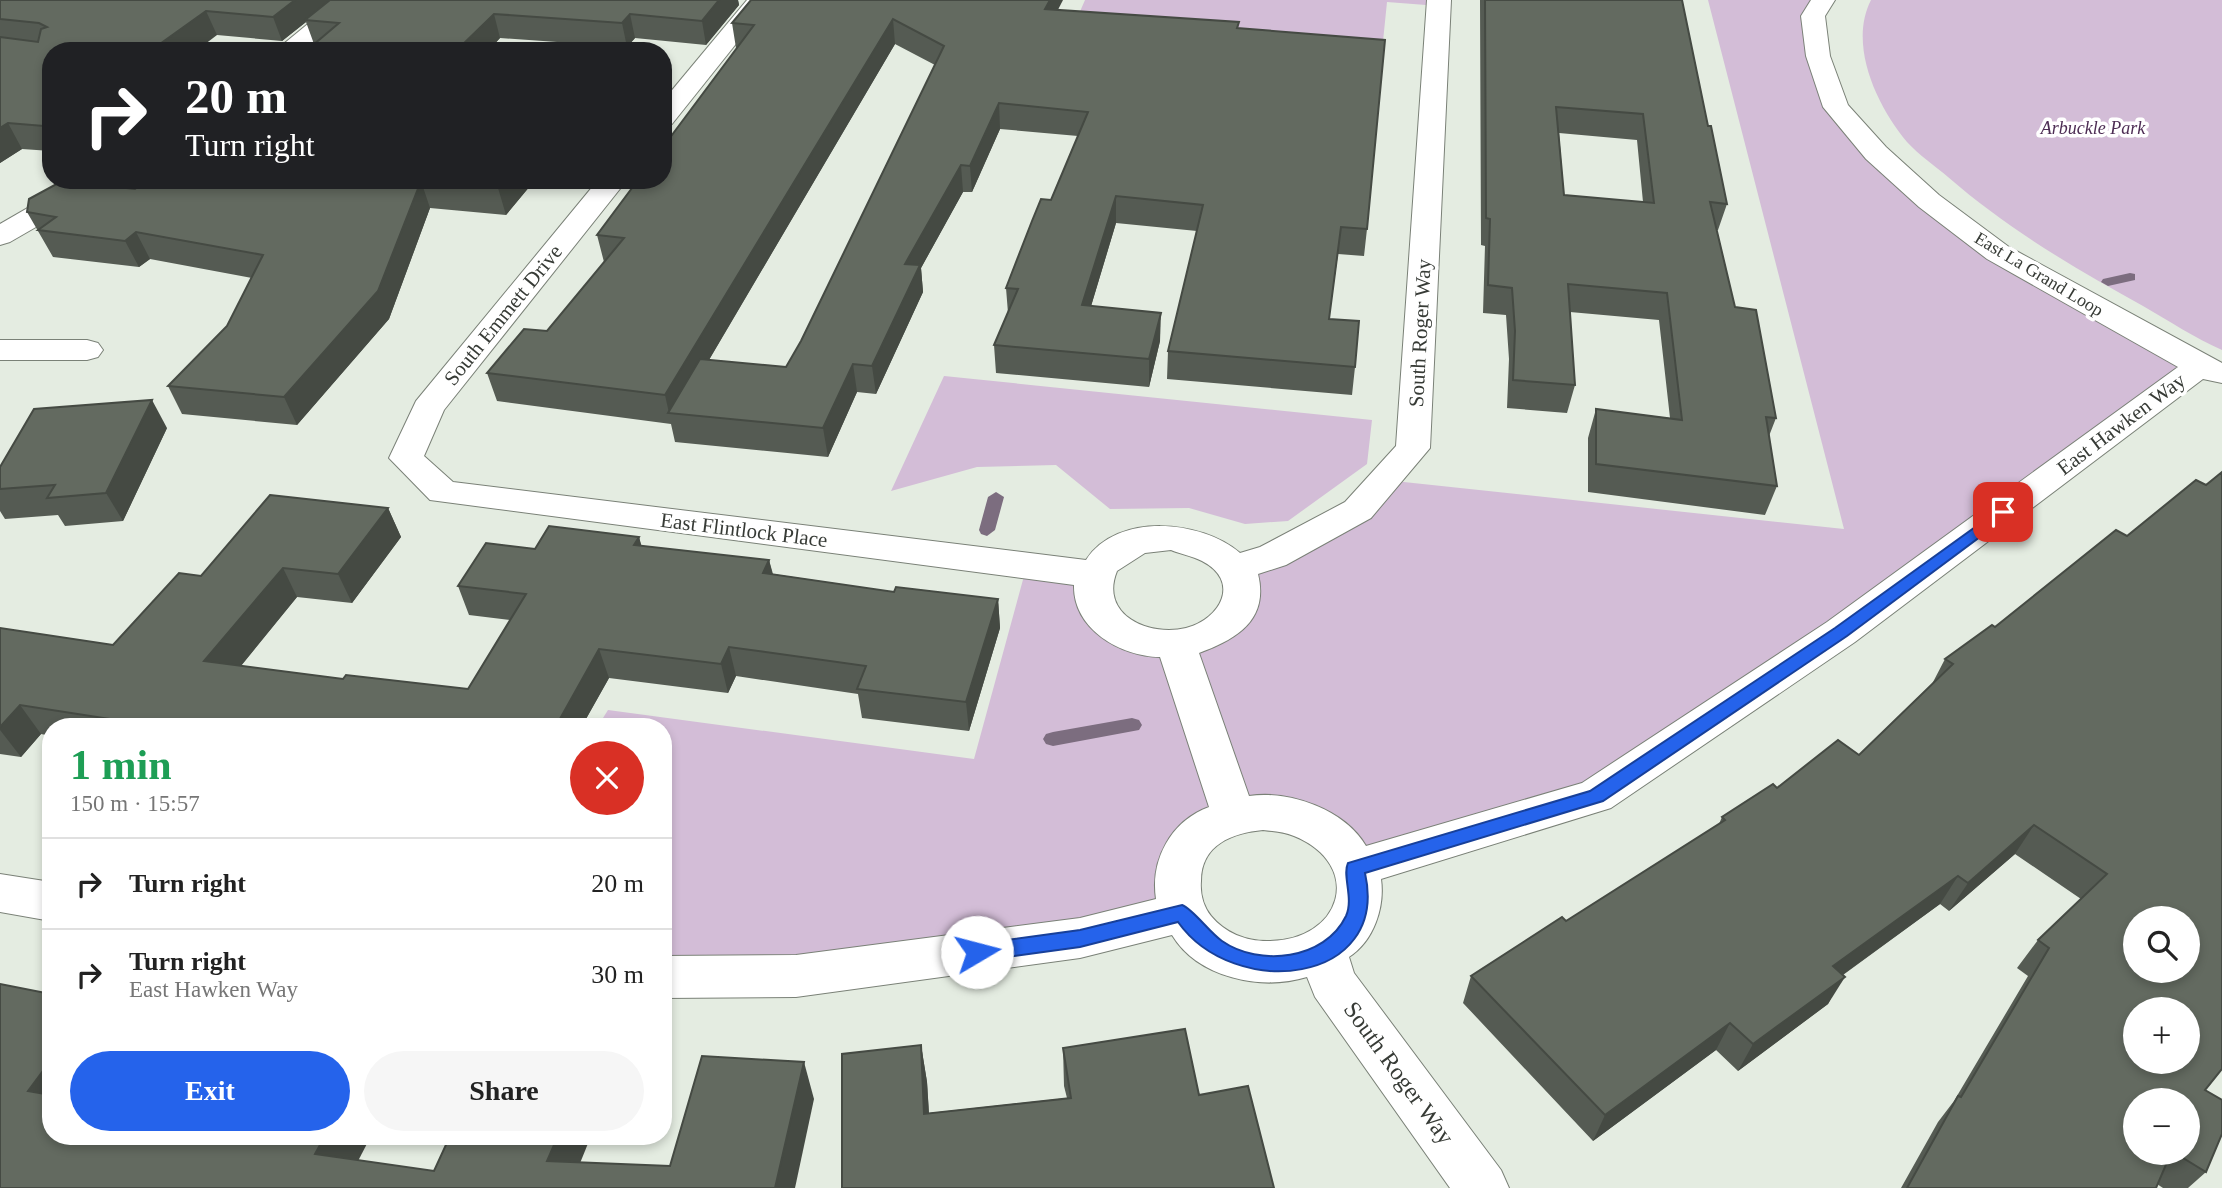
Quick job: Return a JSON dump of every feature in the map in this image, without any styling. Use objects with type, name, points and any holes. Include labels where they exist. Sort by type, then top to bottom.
[{"type":"street","points":[[298,42],[351,0]]},
{"type":"street","points":[[672,107],[760,0]]},
{"type":"street","name":"South Roger Way","points":[[1236,567],[1273,556],[1358,510],[1413,448],[1439,0]]},
{"type":"street","name":"East La Grand Loop","points":[[1823,0],[1813,16],[1818,55],[1836,107],[1876,153],[1930,201],[1998,253],[2211,371]]},
{"type":"street","points":[[0,236],[81,189]]},
{"type":"street","name":"South Emmett Drive","points":[[406,458],[428,408],[606,189]]},
{"type":"street","points":[[0,350],[87,350]]},
{"type":"street","name":"East Hawken Way","points":[[1355,869],[1596,796],[1841,632],[2211,371]]},
{"type":"street","name":"East Flintlock Place","points":[[406,458],[443,492],[1094,574]]},
{"type":"street","points":[[1173,537],[1209,547],[1236,567],[1244,583],[1244,600],[1237,617],[1221,630],[1201,640],[1176,644],[1150,642],[1126,635],[1107,623],[1091,591],[1094,574],[1106,558],[1124,546],[1148,539],[1173,537]]},
{"type":"street","points":[[1176,644],[1234,816]]},
{"type":"street","points":[[1272,813],[1292,816],[1319,828],[1341,846],[1355,869],[1360,891],[1356,915],[1344,936],[1324,953],[1299,962],[1272,964],[1243,960],[1218,949],[1197,933],[1182,913],[1176,888],[1178,864],[1190,842],[1209,826],[1234,816],[1272,813]]},
{"type":"street","points":[[0,893],[42,900]]},
{"type":"street","points":[[672,977],[796,976],[1080,938],[1182,913]]},
{"type":"street","name":"South Roger Way","points":[[1324,953],[1332,982],[1482,1188]]},
{"type":"green space","points":[[1085,0],[1439,0],[1439,6],[1387,2],[1381,61],[1069,37]]},
{"type":"green space","points":[[1708,0],[1823,0],[1813,17],[1836,107],[1929,201],[2200,366],[1596,796],[1355,868],[1319,828],[1209,826],[1182,913],[672,976],[672,719],[974,759],[1027,565],[1094,574],[1107,623],[1201,640],[1244,583],[1385,480],[1844,529]]},
{"type":"green space","name":"Arbuckle Park","points":[[1871,0],[2222,0],[2222,350],[2042,247],[1994,214],[1912,147],[1885,111],[1869,74],[1863,36]]},
{"type":"green space","points":[[944,376],[1372,420],[1367,464],[1288,521],[1245,524],[1189,508],[1110,509],[1056,465],[977,467],[891,491]]},
{"type":"green space","points":[[608,710],[668,718],[603,718]]},
{"type":"building","points":[[0,0],[295,0],[273,17],[206,11],[163,42],[42,42],[42,126],[8,123],[0,128],[0,37],[38,42],[41,29],[47,27],[39,23],[0,19]]},
{"type":"building","points":[[330,0],[719,0],[702,21],[630,14],[622,23],[494,14],[465,42],[317,42],[339,23],[305,20]]},
{"type":"building","points":[[751,0],[1050,0],[1045,9],[1239,22],[1237,28],[1385,40],[1367,229],[1341,227],[1329,319],[1359,321],[1355,367],[1168,351],[1203,205],[1116,196],[1082,305],[1161,313],[1149,359],[994,345],[1018,289],[1006,288],[1032,221],[1041,199],[1051,200],[1088,112],[999,103],[970,166],[961,165],[905,264],[920,265],[872,366],[853,364],[823,428],[668,413],[700,359],[786,367],[801,341],[944,46],[893,19],[665,395],[487,373],[524,329],[547,331],[624,238],[597,235],[631,189],[672,189],[672,135],[754,25],[732,23]]},
{"type":"building","points":[[1485,0],[1682,0],[1727,204],[1710,202],[1735,307],[1756,310],[1776,418],[1766,417],[1777,486],[1596,464],[1596,409],[1682,420],[1667,293],[1568,284],[1575,385],[1513,380],[1515,331],[1512,288],[1488,285],[1490,219],[1486,218]],"holes":[[[1556,107],[1643,114],[1654,203],[1564,195]]]},
{"type":"building","points":[[47,189],[418,189],[378,291],[284,397],[168,386],[227,326],[263,255],[136,232],[125,241],[38,230],[56,217],[27,212],[29,199]]},
{"type":"building","points":[[152,400],[106,493],[47,498],[55,485],[0,489],[0,467],[34,409]]},
{"type":"building","points":[[2222,472],[2222,1069],[2205,1090],[2222,1100],[2222,1134],[2206,1172],[2195,1165],[2200,1165],[2200,1088],[2123,1088],[2123,1165],[2166,1165],[2156,1188],[1907,1188],[1958,1096],[1961,1097],[2049,948],[2038,940],[2107,874],[2034,825],[1968,883],[1958,876],[1833,966],[1845,977],[1753,1044],[1730,1023],[1605,1115],[1471,976],[1562,917],[1566,921],[1725,820],[1722,817],[1773,784],[1777,788],[1838,740],[1859,755],[1953,664],[1945,659],[1992,625],[1995,627],[2116,530],[2127,536],[2196,480],[2206,485]]},
{"type":"building","points":[[270,495],[388,508],[338,574],[283,568],[204,661],[343,679],[346,675],[468,689],[526,594],[458,586],[486,543],[535,549],[549,526],[639,537],[634,545],[769,560],[763,573],[894,592],[896,587],[998,599],[966,702],[857,689],[866,666],[729,647],[721,664],[599,649],[560,718],[104,718],[20,705],[0,727],[0,628],[113,645],[179,573],[201,576]]},
{"type":"building","points":[[0,984],[42,992],[42,1072],[28,1091],[42,1093],[42,1145],[320,1145],[315,1154],[434,1171],[446,1145],[554,1145],[547,1161],[670,1166],[702,1056],[804,1062],[775,1188],[0,1188]]},
{"type":"building","points":[[1185,1029],[1199,1095],[1248,1086],[1274,1188],[842,1188],[842,1054],[921,1045],[924,1114],[1071,1098],[1063,1048]]},
{"type":"waterway","points":[[2108,282],[2130,277]]},
{"type":"waterway","points":[[987,530],[996,497]]},
{"type":"waterway","points":[[1053,739],[1132,725]]},
{"type":"route","points":[[977,952],[1080,938],[1182,913],[1197,933],[1218,949],[1243,960],[1272,964],[1299,962],[1324,953],[1344,936],[1356,915],[1360,891],[1355,869],[1596,796],[1841,632],[2003,512]]}]
